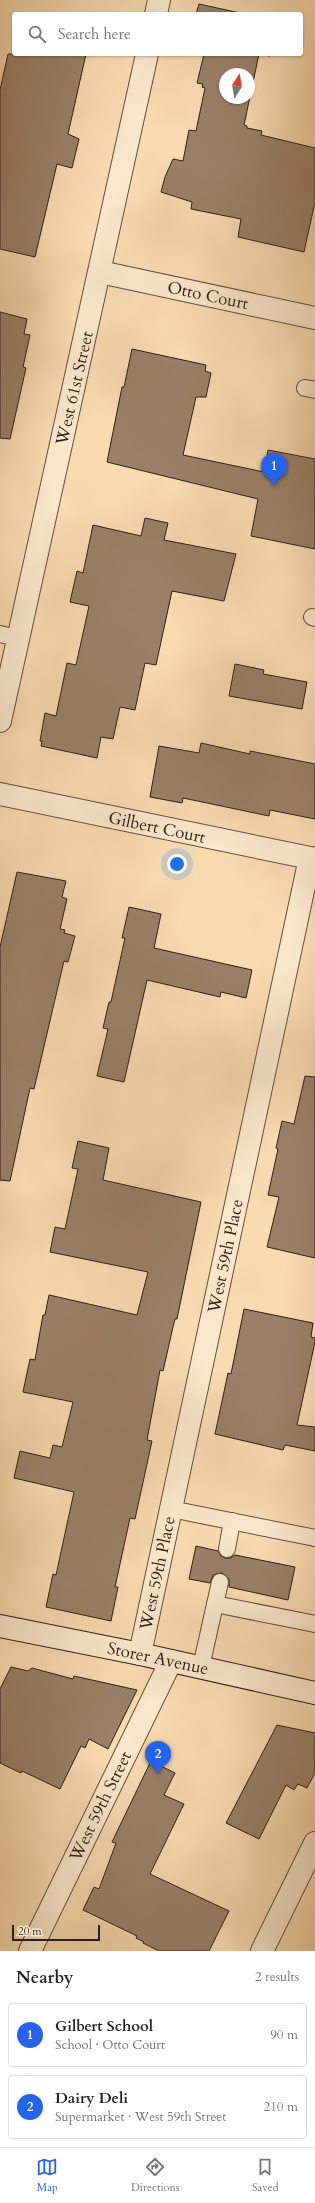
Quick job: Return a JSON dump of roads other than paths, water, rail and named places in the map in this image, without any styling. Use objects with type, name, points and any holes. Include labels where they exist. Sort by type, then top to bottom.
[{"type":"street","points":[[156,12],[159,0]]},
{"type":"street","name":"West 61st Street","points":[[0,721],[9,636],[100,272],[148,56]]},
{"type":"street","name":"Otto Court","points":[[100,272],[315,318]]},
{"type":"street","name":"Gilbert Court","points":[[0,794],[313,859]]},
{"type":"street","name":"West 59th Place","points":[[140,1654],[313,859]]},
{"type":"street","name":"Storer Avenue","points":[[0,1626],[171,1660],[315,1693]]},
{"type":"street","name":"West 59th Street","points":[[30,1951],[171,1660]]},
{"type":"street","points":[[262,1951],[315,1843]]},
{"type":"lane","points":[[171,1509],[315,1538]]},
{"type":"lane","points":[[227,1549],[232,1521]]},
{"type":"lane","points":[[201,1667],[220,1582]]},
{"type":"lane","points":[[215,1604],[315,1624]]},
{"type":"place","name":"Gilbert School","points":[[274,486]]},
{"type":"place","name":"Dairy Deli","points":[[158,1774]]}]
